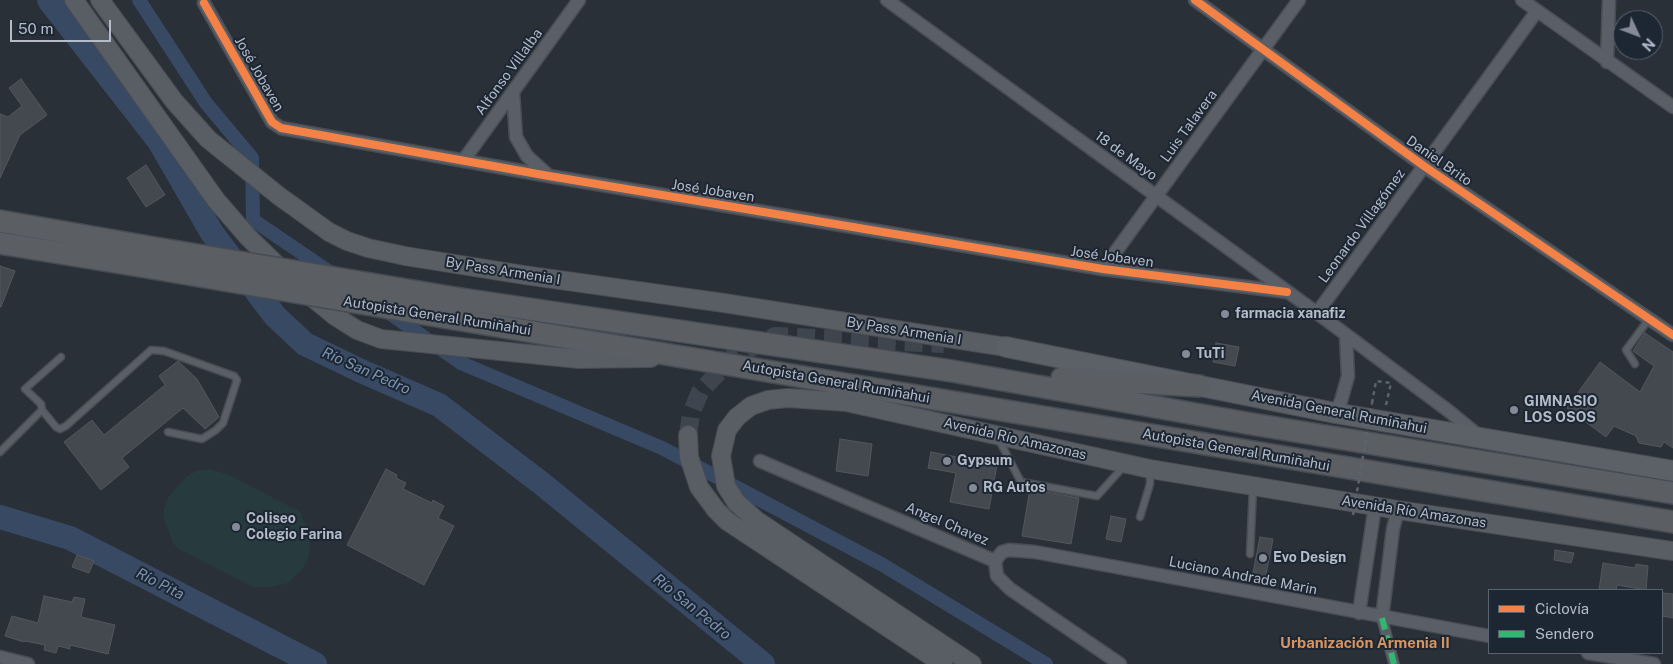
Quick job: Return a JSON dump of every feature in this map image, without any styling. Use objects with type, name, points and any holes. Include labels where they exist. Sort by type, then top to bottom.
[{"type":"highway","name":"Autopista General Rumiñahui","points":[[0,221],[141,256],[454,319],[1673,522]]},
{"type":"highway","name":"Autopista General Rumiñahui","points":[[0,243],[141,256],[461,299],[952,371],[1242,422],[1673,493]]},
{"type":"highway","points":[[952,371],[1199,386]]},
{"type":"main road","points":[[74,0],[216,200],[248,237],[297,284],[335,316],[357,330],[381,339],[579,359],[614,360],[680,356]]},
{"type":"main road","name":"By Pass Armenia I","points":[[100,0],[179,107],[208,139],[232,160],[329,232],[368,248],[524,275],[724,303],[997,347]]},
{"type":"main road","name":"Avenida General Rumiñahui","points":[[997,347],[1335,413],[1673,471]]},
{"type":"main road","name":"Avenida Río Amazonas","points":[[972,664],[756,520],[736,502],[726,486],[721,463],[722,446],[732,423],[751,406],[768,400],[788,398],[846,402],[1150,469],[1398,510],[1673,551]]},
{"type":"main road","points":[[688,435],[689,457],[694,474],[706,499],[727,521],[943,664]]},
{"type":"street","name":"Alfonso Villalba","points":[[463,161],[579,0]]},
{"type":"street","name":"18 de Mayo","points":[[887,0],[1317,312],[1346,336],[1450,412],[1481,438]]},
{"type":"street","name":"Daniel Brito","points":[[1195,0],[1424,166],[1673,335]]},
{"type":"street","name":"Luis Talavera","points":[[1103,269],[1299,0]]},
{"type":"street","points":[[1522,0],[1606,62],[1673,107]]},
{"type":"street","points":[[1606,62],[1609,0]]},
{"type":"street","name":"José Jobaven","points":[[204,4],[246,79],[276,126],[549,176],[1103,269],[1287,292]]},
{"type":"street","name":"Leonardo Villagómez","points":[[1317,312],[1537,11]]},
{"type":"street","points":[[512,92],[516,137],[527,156],[549,176]]},
{"type":"street","points":[[1335,413],[1343,395],[1348,376],[1349,349],[1346,336]]},
{"type":"street","name":"Angel Chavez","points":[[760,460],[995,561],[996,576],[1010,589],[1120,664]]},
{"type":"street","points":[[1359,613],[1375,506]]},
{"type":"street","points":[[1394,664],[1382,618],[1393,529],[1398,510]]},
{"type":"street","name":"Luciano Andrade Marin","points":[[995,561],[1002,552],[1009,550],[1036,552],[1382,618],[1488,636]]},
{"type":"street","points":[[1594,654],[1654,664]]},
{"type":"street","points":[[0,657],[28,664]]},
{"type":"lane","points":[[1635,364],[1626,350],[1649,319]]},
{"type":"lane","points":[[61,357],[25,389],[41,404],[42,410],[56,427],[60,429],[66,426],[151,350],[164,351],[234,376],[237,380],[223,423],[216,430],[202,439],[168,432]]},
{"type":"lane","points":[[0,452],[42,410]]},
{"type":"lane","points":[[996,434],[1021,482],[1097,496],[1126,464]]},
{"type":"lane","points":[[1140,517],[1150,484],[1150,469]]},
{"type":"lane","points":[[1250,554],[1254,485]]},
{"type":"path","points":[[1353,515],[1376,381],[1391,383],[1383,421]]},
{"type":"green space","name":"Coliseo Colegio Farina","points":[[210,469],[229,475],[297,510],[301,514],[310,538],[309,556],[302,570],[288,583],[270,587],[253,587],[179,549],[173,543],[164,519],[164,509],[169,496],[186,477],[196,471]]},
{"type":"building","points":[[21,79],[47,115],[20,135],[0,178],[0,114],[8,117],[22,106],[9,88]]},
{"type":"building","points":[[146,165],[165,195],[146,207],[127,178]]},
{"type":"building","points":[[0,266],[15,271],[1,307],[0,307]]},
{"type":"building","points":[[1645,333],[1673,352],[1673,448],[1664,442],[1661,447],[1639,443],[1636,436],[1614,426],[1606,437],[1567,408],[1600,362],[1640,392],[1654,366],[1633,351]]},
{"type":"building","points":[[1216,343],[1239,347],[1235,366],[1213,362]]},
{"type":"building","points":[[178,361],[197,379],[219,417],[205,429],[183,408],[122,458],[129,467],[101,490],[64,442],[92,420],[104,435],[165,385],[159,376]]},
{"type":"building","points":[[840,439],[872,444],[868,476],[836,471]]},
{"type":"building","name":"RG Autos","points":[[931,452],[997,465],[989,509],[950,502],[956,473],[928,468]]},
{"type":"building","points":[[386,469],[397,475],[396,478],[406,483],[403,489],[432,503],[433,500],[444,506],[438,518],[454,526],[424,585],[347,545]]},
{"type":"building","points":[[1030,489],[1079,498],[1071,544],[1022,536]]},
{"type":"building","points":[[1111,516],[1126,519],[1121,542],[1106,539]]},
{"type":"building","name":"Evo Design","points":[[1260,537],[1273,539],[1265,580],[1252,578]]},
{"type":"building","points":[[1555,550],[1574,553],[1571,563],[1554,560]]},
{"type":"building","points":[[77,555],[94,561],[89,573],[72,567]]},
{"type":"building","points":[[1603,563],[1635,568],[1636,564],[1648,566],[1646,589],[1617,585],[1616,589],[1599,589]]},
{"type":"building","points":[[1663,593],[1673,594],[1673,618],[1663,616]]},
{"type":"building","points":[[44,596],[72,602],[74,597],[85,599],[81,617],[115,625],[108,654],[70,645],[70,649],[58,646],[56,653],[44,650],[45,645],[24,642],[5,636],[12,616],[38,623]]},
{"type":"waterway","name":"Río San Pedro","points":[[49,0],[159,141],[212,233],[275,316],[305,344],[439,405],[541,483],[763,664]]},
{"type":"waterway","points":[[139,0],[206,103],[252,158],[253,220],[334,275]]},
{"type":"waterway","points":[[385,310],[461,363],[662,448],[883,565],[1046,664]]},
{"type":"waterway","name":"Río Pita","points":[[0,517],[70,538],[315,664]]},
{"type":"tunnel","points":[[688,435],[691,414],[700,392],[733,357],[775,336],[944,344]]},
{"type":"marked path","points":[[1382,618],[1394,664]]},
{"type":"cycle path","points":[[1195,0],[1424,166],[1673,335]]},
{"type":"cycle path","points":[[204,3],[272,122],[281,128],[549,176],[1103,269],[1287,292]]},
{"type":"place","name":"farmacia xanafiz","points":[[1225,314]]},
{"type":"place","name":"TuTi","points":[[1186,354]]},
{"type":"place","name":"GIMNASIO LOS OSOS","points":[[1514,410]]},
{"type":"place","name":"Gypsum","points":[[947,461]]},
{"type":"place","name":"RG Autos","points":[[973,488]]},
{"type":"place","name":"Coliseo Colegio Farina","points":[[236,527]]},
{"type":"place","name":"Evo Design","points":[[1263,558]]},
{"type":"district","name":"Urbanización Armenia II","points":[[1365,643]]}]
